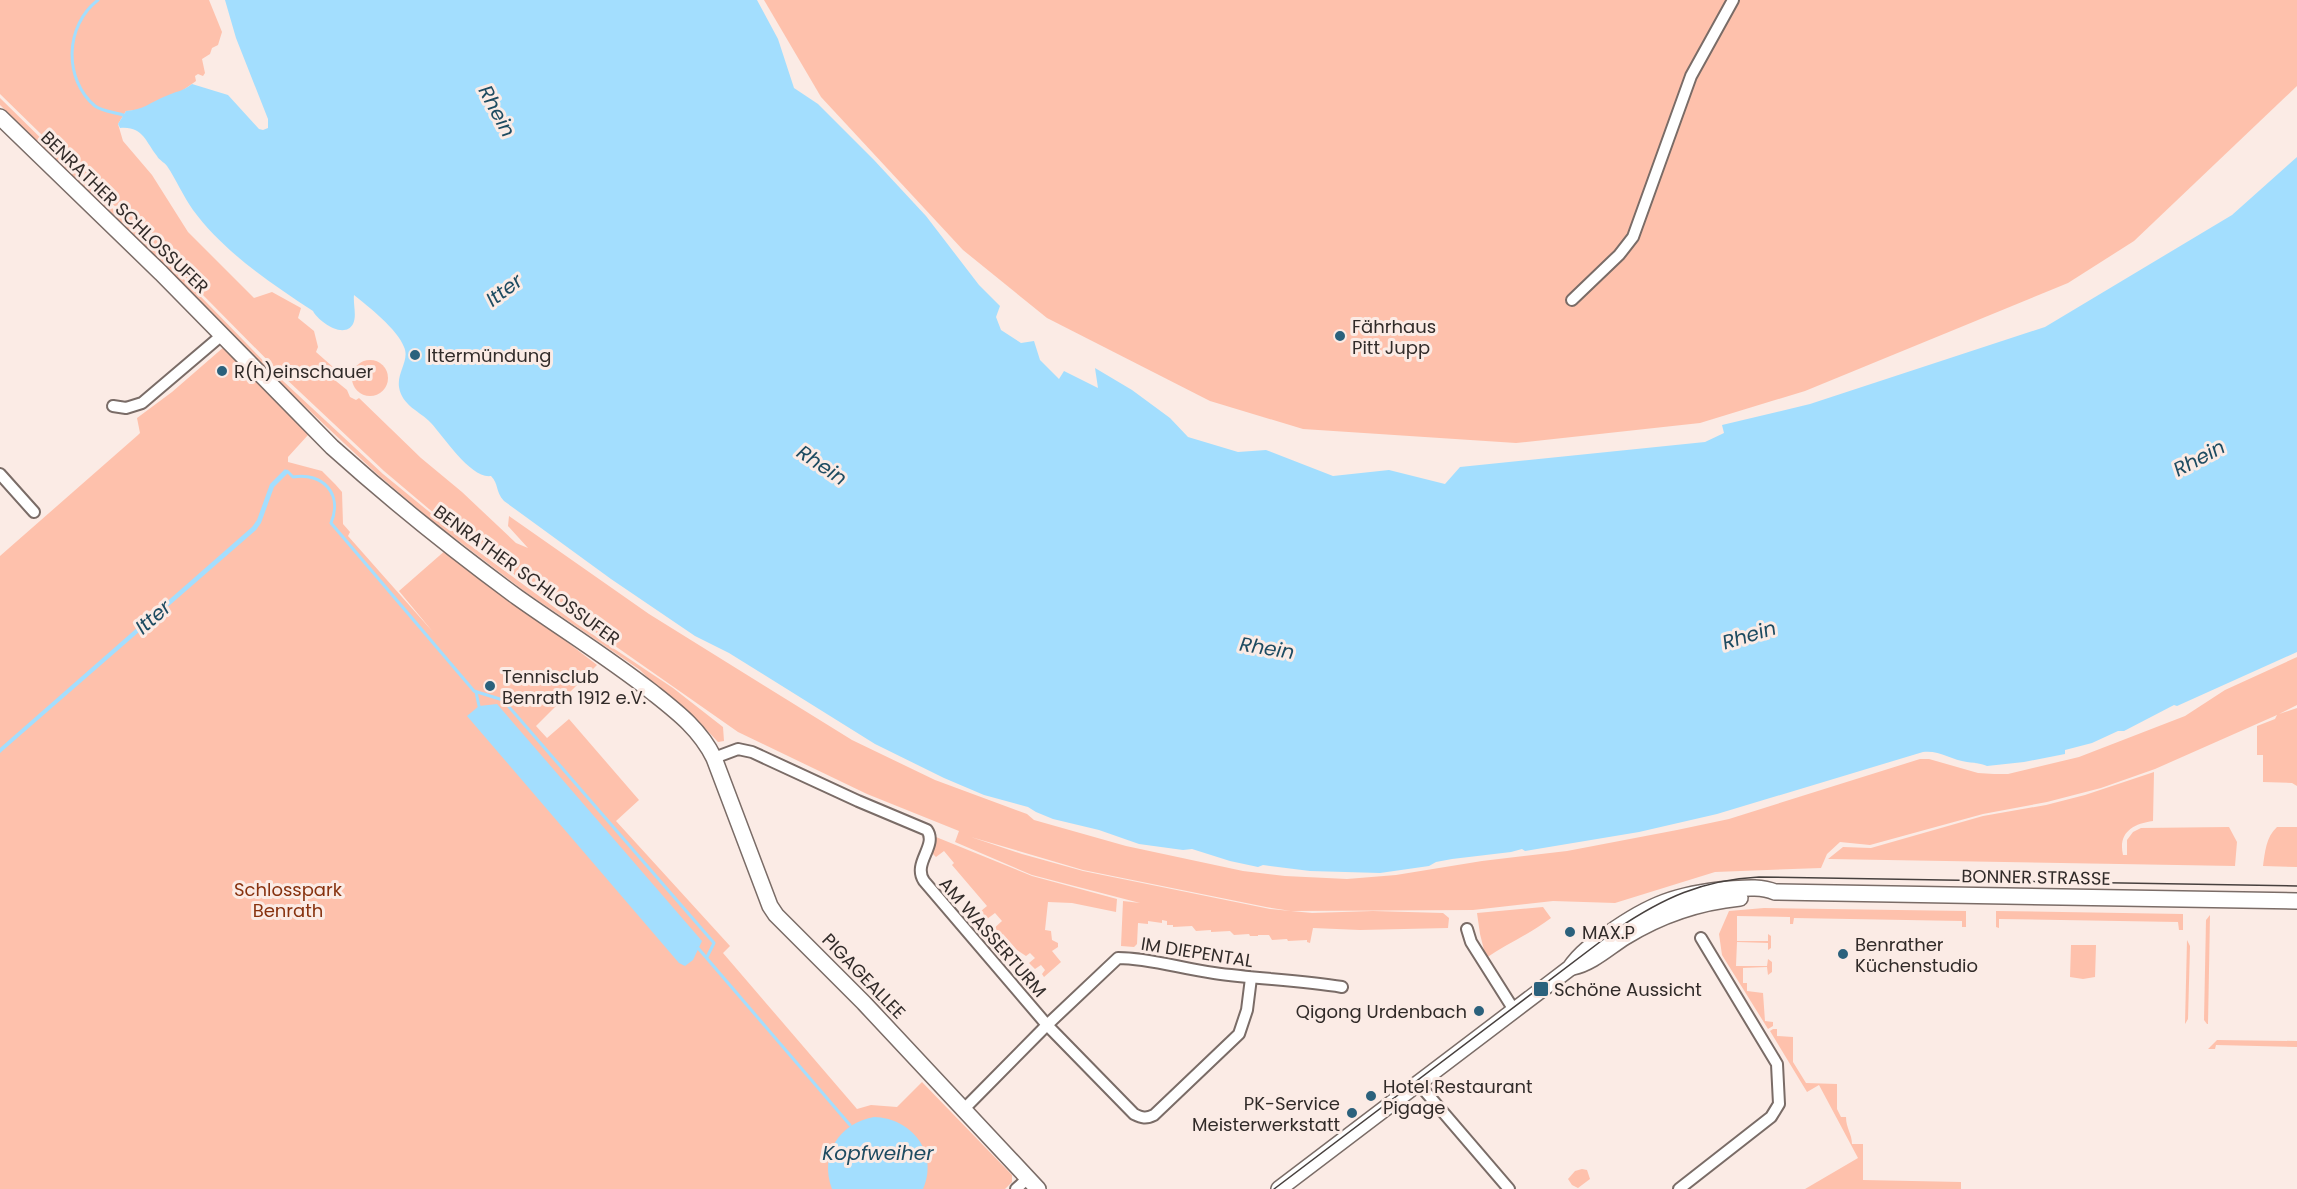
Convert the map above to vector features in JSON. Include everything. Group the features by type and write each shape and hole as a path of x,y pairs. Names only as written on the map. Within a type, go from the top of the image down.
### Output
{"street":[{"path":"1572,300 1619,255 1633,237 1691,76 1733,0"},
{"name":"BENRATHER SCHLOSSUFER","path":"0,117 161,273 332,447 438,537 518,597 628,673 662,700 705,740 714,758"},
{"path":"113,406 126,408 142,403 222,335"},
{"path":"0,474 34,512"},
{"name":"AM WASSERTURM","path":"714,758 738,749 753,752 858,801 922,827 930,833 930,841 920,868 920,875 1047,1025"},
{"name":"PIGAGEALLEE","path":"714,758 770,906 776,915 964,1109 1033,1184"},
{"name":"BONNER STRASSE","path":"1279,1189 1570,968 1578,956 1643,910 1765,896 1774,892 2297,901"},
{"path":"1467,928 1471,942 1514,1010"},
{"path":"1679,1189 1771,1117 1779,1104 1777,1064 1701,938"},
{"name":"IM DIEPENTAL","path":"964,1109 1047,1025 1118,958 1251,978 1320,983 1342,987"},
{"path":"1047,1025 1134,1114 1146,1118 1154,1114 1239,1034 1247,1010 1251,978"},
{"path":"1418,1083 1509,1189"},
{"path":"1016,1189 1033,1184"}],"green space":[{"path":"0,0 209,0 222,32 218,45 202,59 205,73 203,76 198,74 195,76 196,81 182,91 182,94 139,110 126,111 118,124 123,141 152,175 188,232 254,298 272,292 301,308 298,318 314,331 318,347 316,352 333,367 331,377 347,390 350,397 356,400 359,398 421,458 462,492 516,543 528,548 508,526 509,516 649,614 852,740 935,780 1027,814 1034,820 1126,846 1243,871 1347,879 1396,875 1482,861 1567,851 1729,819 1920,759 1929,759 1978,773 2008,774 2079,757 2185,716 2225,690 2297,657 2297,705 2279,714 2297,708 2297,786 2292,783 2263,782 2263,755 2257,755 2257,726 2275,719 2277,715 2155,769 2101,788 2047,802 1983,814 1870,845 1840,842 1827,854 1821,868 1715,872 1615,903 1553,901 1473,910 1291,911 1443,913 1449,918 1448,928 1360,930 1313,928 1310,943 1307,940 1272,940 1269,935 1250,936 1249,934 1234,935 1230,931 1196,931 1192,926 1173,927 1173,925 1167,925 1167,921 1162,920 1162,923 1148,921 1148,924 1138,923 1137,944 1134,947 1121,946 1123,901 1140,903 1032,875 955,842 959,831 867,794 738,732 528,585 429,509 384,471 283,376 129,220 0,94","holes":["971,837 1083,870 1291,911 1270,909 1083,871"]},
{"path":"764,0 2297,0 2297,86 2134,241 2068,283 1805,391 1700,423 1516,443 1303,429 1210,401 1047,318 963,250 821,97"},
{"path":"0,98 169,264 283,381 383,474 471,546 577,624 673,688 723,727 724,741 718,742 640,670 524,591 431,520 377,474 280,383 124,225 0,105"},
{"name":"Schlosspark Benrath","path":"225,346 308,435 288,457 288,462 322,471 342,492 343,524 350,532 348,536 433,632 399,591 447,549 597,665 536,726 547,738 569,719 639,800 616,821 730,946 723,953 857,1109 871,1105 897,1107 922,1082 1012,1175 1012,1182 1005,1189 0,1189 0,556 140,433 137,418 172,392"},
{"path":"370,360 383,365 388,378 383,391 370,396 357,391 352,378 357,365"},
{"path":"2154,772 2153,821 2139,824 2128,831 2123,841 2123,855 2127,855 2127,840 2133,832 2141,828 2229,827 2237,842 2235,866 1828,859 1843,847 1871,848 1983,816 2046,805 2085,795"},
{"path":"2277,827 2297,827 2297,867 2263,866 2268,840"},
{"path":"936,837 1032,876 1117,899 1116,912 1072,903 1048,902 1045,930 1051,931 1052,940 1058,943 1058,947 1052,951 1061,962 1044,977 1042,974 1045,970 1041,965 1035,969 1029,963 1035,958 1030,953 1026,956 1017,950 1003,934 997,938 991,931 1002,921 995,913 987,919 981,911 987,906 952,865 954,863 944,851 936,857 930,851"},
{"path":"1543,907 1551,918 1486,958 1477,913"},
{"path":"1764,908 1966,911 1966,927 1962,927 1962,921 1794,918 1793,924 1790,924 1790,917 1737,916 1737,941 1768,941 1768,934 1771,936 1771,948 1768,950 1768,943 1737,942 1736,966 1767,966 1768,959 1772,962 1772,972 1768,975 1767,967 1743,968 1743,983 1747,983 1747,991 1763,993 1765,1021 1773,1022 1773,1026 1768,1029 1722,955 1719,934 1729,911"},
{"path":"1996,911 2183,914 2183,930 2179,930 2178,922 1999,919 1999,928 1996,927"},
{"path":"2210,915 2207,1024 2204,1020 2206,920"},
{"path":"2187,940 2190,946 2188,1019 2185,1024"},
{"path":"2071,945 2096,945 2095,977 2083,979 2070,977"},
{"path":"1777,1029 1777,1036 1793,1037 1793,1062 1806,1083 1837,1084 1837,1109 1841,1117 1846,1117 1852,1144 1863,1144 1863,1180 1961,1182 1961,1189 1805,1189 1858,1158 1819,1085 1807,1092 1770,1031"},
{"path":"2217,1040 2297,1041 2297,1047 2216,1045 2215,1049 2208,1049"},
{"path":"1587,1170 1590,1179 1578,1188 1568,1179 1575,1171"}],"water":[{"path":"225,0 757,0 778,39 794,88 818,104 926,216 979,285 1000,306 996,317 1001,330 1021,343 1034,341 1040,360 1059,379 1064,371 1098,388 1095,368 1132,390 1170,418 1188,437 1238,452 1266,450 1333,476 1389,470 1445,484 1460,467 1705,442 1724,433 1722,425 1810,404 2045,327 2232,215 2297,157 2297,652 2177,706 2174,705 2124,731 2118,731 2092,743 2065,750 2065,754 1987,766 1961,761 1935,752 1923,752 1717,814 1639,832 1525,851 1522,849 1452,859 1429,866 1380,873 1310,871 1263,865 1258,867 1192,849 1183,850 1139,844 1099,830 1053,819 1028,807 984,795 875,744 729,653 695,636 611,579 504,501 491,476 475,471 450,447 431,423 408,404 399,387 405,357 404,347 396,333 374,312 354,295 353,324 344,330 338,330 325,324 313,311 233,253 193,210 167,166 143,136 134,129 120,128 118,124 126,111 142,107 192,84 228,95 259,129 268,128 268,119 236,38"},
{"name":"Itter","path":"285,469 288,473 274,487 261,523 256,530 0,753 0,748 252,527 257,520 270,484"},
{"path":"497,704 702,941 693,960 685,966 679,963 467,716 479,706"},
{"name":"Kopfweiher","path":"874,1117 900,1123 918,1140 927,1162 927,1175 923,1189 832,1189 828,1164 835,1142 851,1126"}],"waterway":[{"path":"98,0 79,23 74,37 73,67 77,82 95,106 126,116"},
{"path":"287,471 293,477 313,478 328,487 334,503 331,523 474,691 503,700 714,943 707,957"},
{"path":"476,692 479,706"},
{"path":"698,948 850,1125"}],"tram line":[{"path":"1274,1189 1617,929 1651,908 1701,887 1719,882 1759,877 2297,886"}],"place":[{"name":"Fährhaus Pitt Jupp","path":"1340,336"},
{"name":"Ittermündung","path":"415,355"},
{"name":"R(h)einschauer","path":"222,371"},
{"name":"Tennisclub Benrath 1912 e.V.","path":"490,686"},
{"name":"MAX.P","path":"1570,932"},
{"name":"Benrather Küchenstudio","path":"1843,954"},
{"name":"Schöne Aussicht","path":"1541,989"},
{"name":"Qigong Urdenbach","path":"1479,1011"},
{"name":"Hotel Restaurant Pigage","path":"1371,1096"},
{"name":"PK-Service Meisterwerkstatt","path":"1352,1113"}],"water label":[{"name":"Rhein","path":"497,111"},
{"name":"Rhein","path":"2199,458"},
{"name":"Rhein","path":"822,465"},
{"name":"Rhein","path":"1749,635"},
{"name":"Rhein","path":"1267,648"}]}
